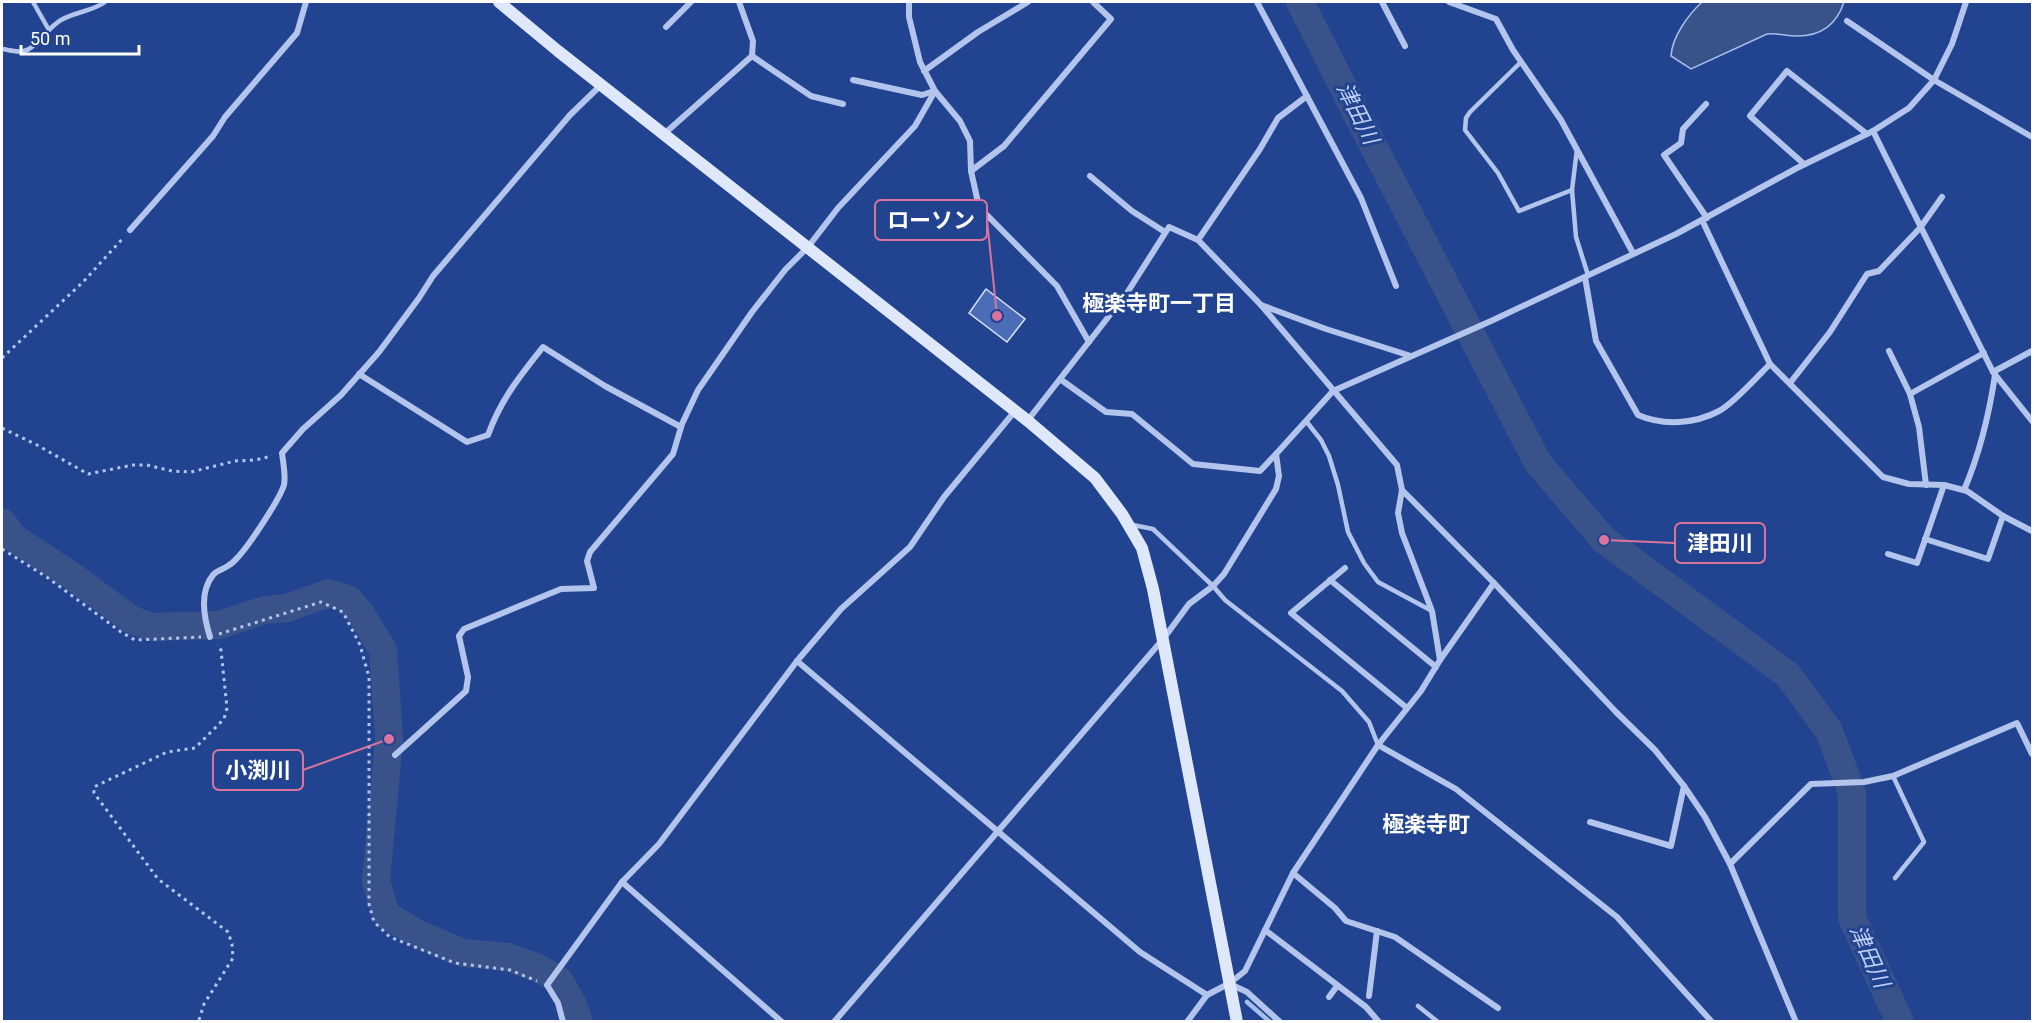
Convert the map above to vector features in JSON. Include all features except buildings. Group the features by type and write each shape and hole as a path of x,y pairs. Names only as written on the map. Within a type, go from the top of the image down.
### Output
{"street":[{"path":"130,230 213,136 225,117 297,33 306,2"},
{"path":"499,2 1028,421 1095,478 1142,548 1164,638 1237,1022"},
{"path":"666,27 691,2"},
{"path":"664,134 752,56 753,41 739,2"},
{"path":"909,2 909,17 920,63 935,91 960,121 970,141 971,171 979,207 1057,286 1089,342"},
{"path":"924,71 978,32 1028,2"},
{"path":"971,171 1004,146 1112,19 1094,2"},
{"path":"1257,2 1361,198 1396,286"},
{"path":"1382,2 1405,46"},
{"path":"1449,2 1496,19 1521,62 1561,120 1633,253"},
{"path":"1060,379 1106,412 1132,414 1193,464 1260,471 1333,391 1491,321 1704,219 1804,164 1870,133 1909,108 1934,80 1952,44 1966,2"},
{"path":"1847,21 1934,80 2032,137"},
{"path":"752,56 810,96 843,104"},
{"path":"1804,164 1750,116 1787,71 1870,133 1994,374 2032,421"},
{"path":"853,80 922,95 935,91"},
{"path":"210,637 203,617 208,586 214,574 230,565 243,552 284,485 282,453 303,429 341,395 419,298 433,276 570,115 601,85"},
{"path":"395,755 466,691 468,677 459,636 464,629 561,589 594,588 587,561 590,552 673,454 681,427 698,390 738,331 785,270 808,247 838,208 915,126 935,91"},
{"path":"806,103 810,96"},
{"path":"1198,240 1260,149 1278,118 1307,96"},
{"path":"1706,104 1683,129 1681,143 1664,154 1704,219 1770,364 1883,477 1909,484 1944,485 1964,490 2003,516 2032,531"},
{"path":"1090,176 1132,211 1165,232"},
{"path":"1790,383 1830,332 1867,274 1879,271 1920,228 1942,197"},
{"path":"1028,421 1127,293 1168,227 1198,240 1261,305 1397,465 1402,490 1398,513 1402,533 1432,611 1438,663"},
{"path":"1586,276 1596,340 1638,415 1644,418 1685,422 1720,411 1770,364"},
{"path":"1261,305 1411,356"},
{"path":"359,374 467,442 488,435 496,411 514,383 543,347 605,386 681,427"},
{"path":"1889,351 1910,394 1919,427 1926,485"},
{"path":"1994,374 2032,351"},
{"path":"1910,394 1984,353"},
{"path":"1964,490 1973,471 1989,415 1994,374"},
{"path":"563,1022 558,1003 547,985 622,882 659,844 797,661 842,609 910,547 944,497 1015,411"},
{"path":"834,1022 1164,638 1189,604 1213,586 1224,574 1276,489 1279,476 1276,454"},
{"path":"1888,554 1917,563 1944,485"},
{"path":"1402,490 1494,583 1592,688 1655,750 1684,786 1705,817 1730,864 1797,1022"},
{"path":"1925,539 1988,559 2003,516"},
{"path":"1345,567 1291,613 1407,708"},
{"path":"1330,580 1438,663"},
{"path":"1187,1022 1207,995 1230,983 1245,971 1293,873 1378,745 1421,691 1494,583"},
{"path":"797,661 1140,952 1207,995"},
{"path":"1730,864 1811,784 1864,782 1893,776 2017,723 2032,754"},
{"path":"1378,745 1456,789 1617,917 1712,1022"},
{"path":"1590,822 1671,846 1684,786"},
{"path":"1293,873 1335,908 1346,921 1395,937 1498,1008"},
{"path":"622,882 782,1022"},
{"path":"1265,930 1366,1007 1378,1022"},
{"path":"1369,996 1377,931"},
{"path":"1230,983 1247,992 1280,1022"},
{"path":"1329,997 1337,986"}],"lane":[{"path":"33,2 49,30"},
{"path":"2,49 19,52 28,49 58,22 74,13 105,2"},
{"path":"1521,62 1470,112 1466,118 1464,130 1498,173 1519,211 1572,190"},
{"path":"1576,148 1572,190 1577,245 1586,276"},
{"path":"1306,421 1321,440 1329,456 1348,532 1364,563 1378,582 1432,611"},
{"path":"1128,524 1153,529 1225,600 1342,691 1369,722 1378,745"},
{"path":"1893,776 1924,842 1895,878"},
{"path":"1418,1006 1438,1022"}],"path":[{"path":"2,358 83,282 130,230"},
{"path":"2,428 88,474 133,465 191,472 282,453"},
{"path":"2,549 48,578 135,640 210,637 321,602 343,612 360,645 369,677 369,904 374,922 390,937 455,963 510,970 547,985"},
{"path":"200,1020 204,1004 233,958 228,932 158,879 94,793 93,787 166,752 195,748 224,719 227,708 221,650 210,637"}],"water":[{"path":"1702,2 1844,2 1837,17 1821,31 1797,36 1767,34 1691,69 1671,56 1672,49 1682,27"}],"waterway":[{"name":"津田川","path":"1300,2 1538,463 1604,540 1788,675 1829,731 1852,793 1852,918 1900,1022"},
{"path":"2,522 14,538 72,576 132,620 151,627 219,625 265,610 287,608 329,593 348,599 361,614 383,650 389,739 376,881 386,915 420,935 463,953 508,957 538,968 559,980 573,1005 579,1022"},
{"path":"1247,1002 1270,1022"}],"place":[{"name":"ローソン","path":"997,316"},
{"name":"津田川","path":"1604,540"},
{"name":"小渕川","path":"389,739"}],"district":[{"name":"極楽寺町一丁目","path":"1159,303"},
{"name":"極楽寺町","path":"1426,824"}]}
